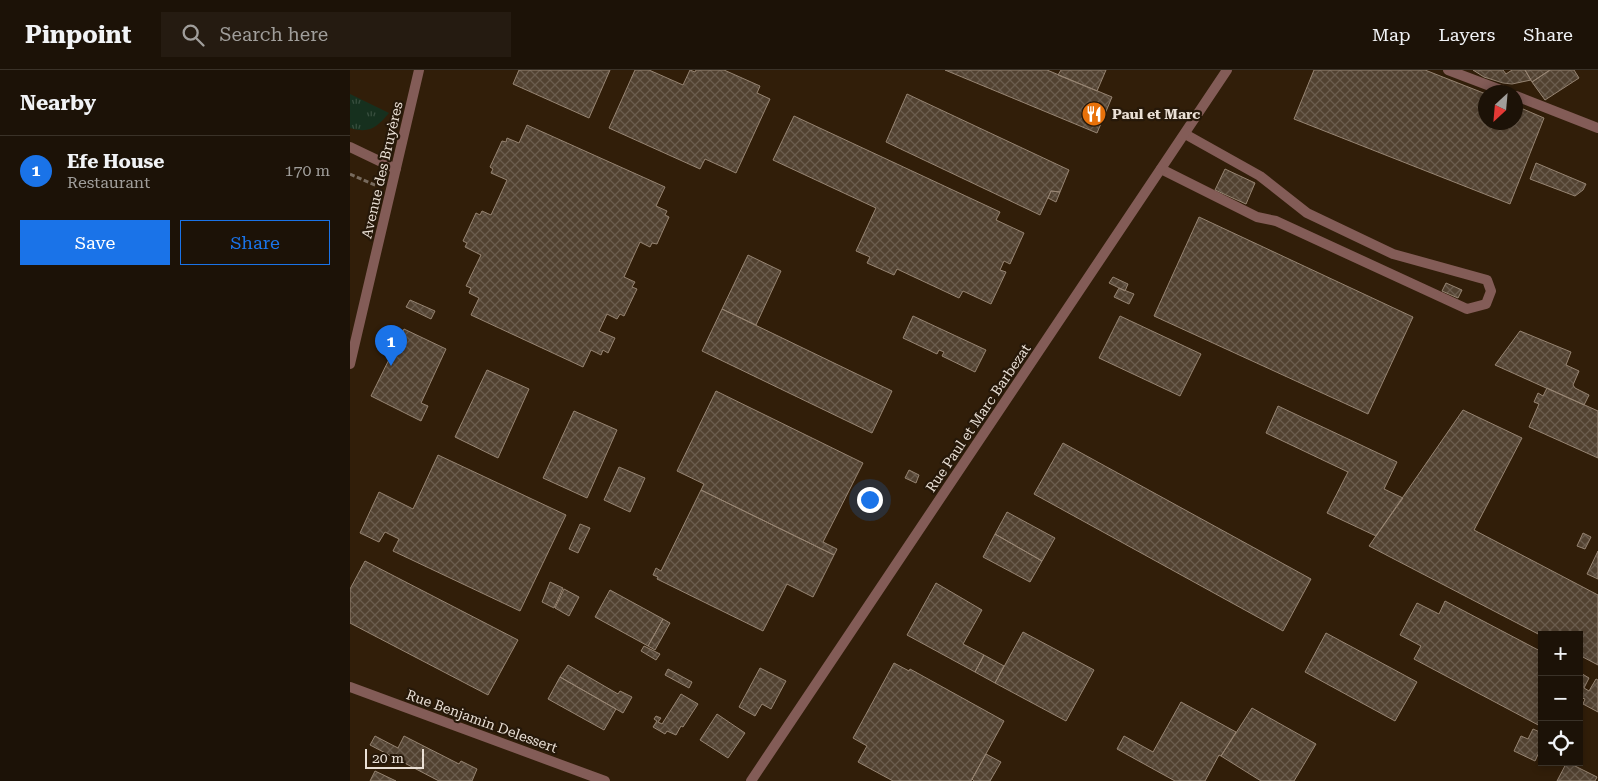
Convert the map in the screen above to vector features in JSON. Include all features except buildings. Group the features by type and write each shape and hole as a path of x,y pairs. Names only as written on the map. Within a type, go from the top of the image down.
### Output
{"street":[{"name":"Avenue des Bruyères","path":"350,364 419,70"},
{"name":"Rue Paul et Marc Barbezat","path":"751,781 1186,134 1227,70"},
{"path":"1448,70 1488,85"},
{"path":"1523,99 1598,128"},
{"path":"1161,169 1257,217 1276,221 1467,309 1486,304 1491,291 1487,280 1393,254 1307,213 1260,176 1186,134"},
{"path":"350,147 396,169"},
{"name":"Rue Benjamin Delessert","path":"350,687 605,781"}],"path":[{"path":"350,174 391,193"}],"shaded area":[{"path":"350,70 1598,70 1598,781 350,781"}],"green space":[{"path":"350,94 389,113 381,122 368,130 350,128"}],"place":[{"name":"Paul et Marc","path":"1094,114"},
{"name":"Efe House","path":"391,366"}]}
